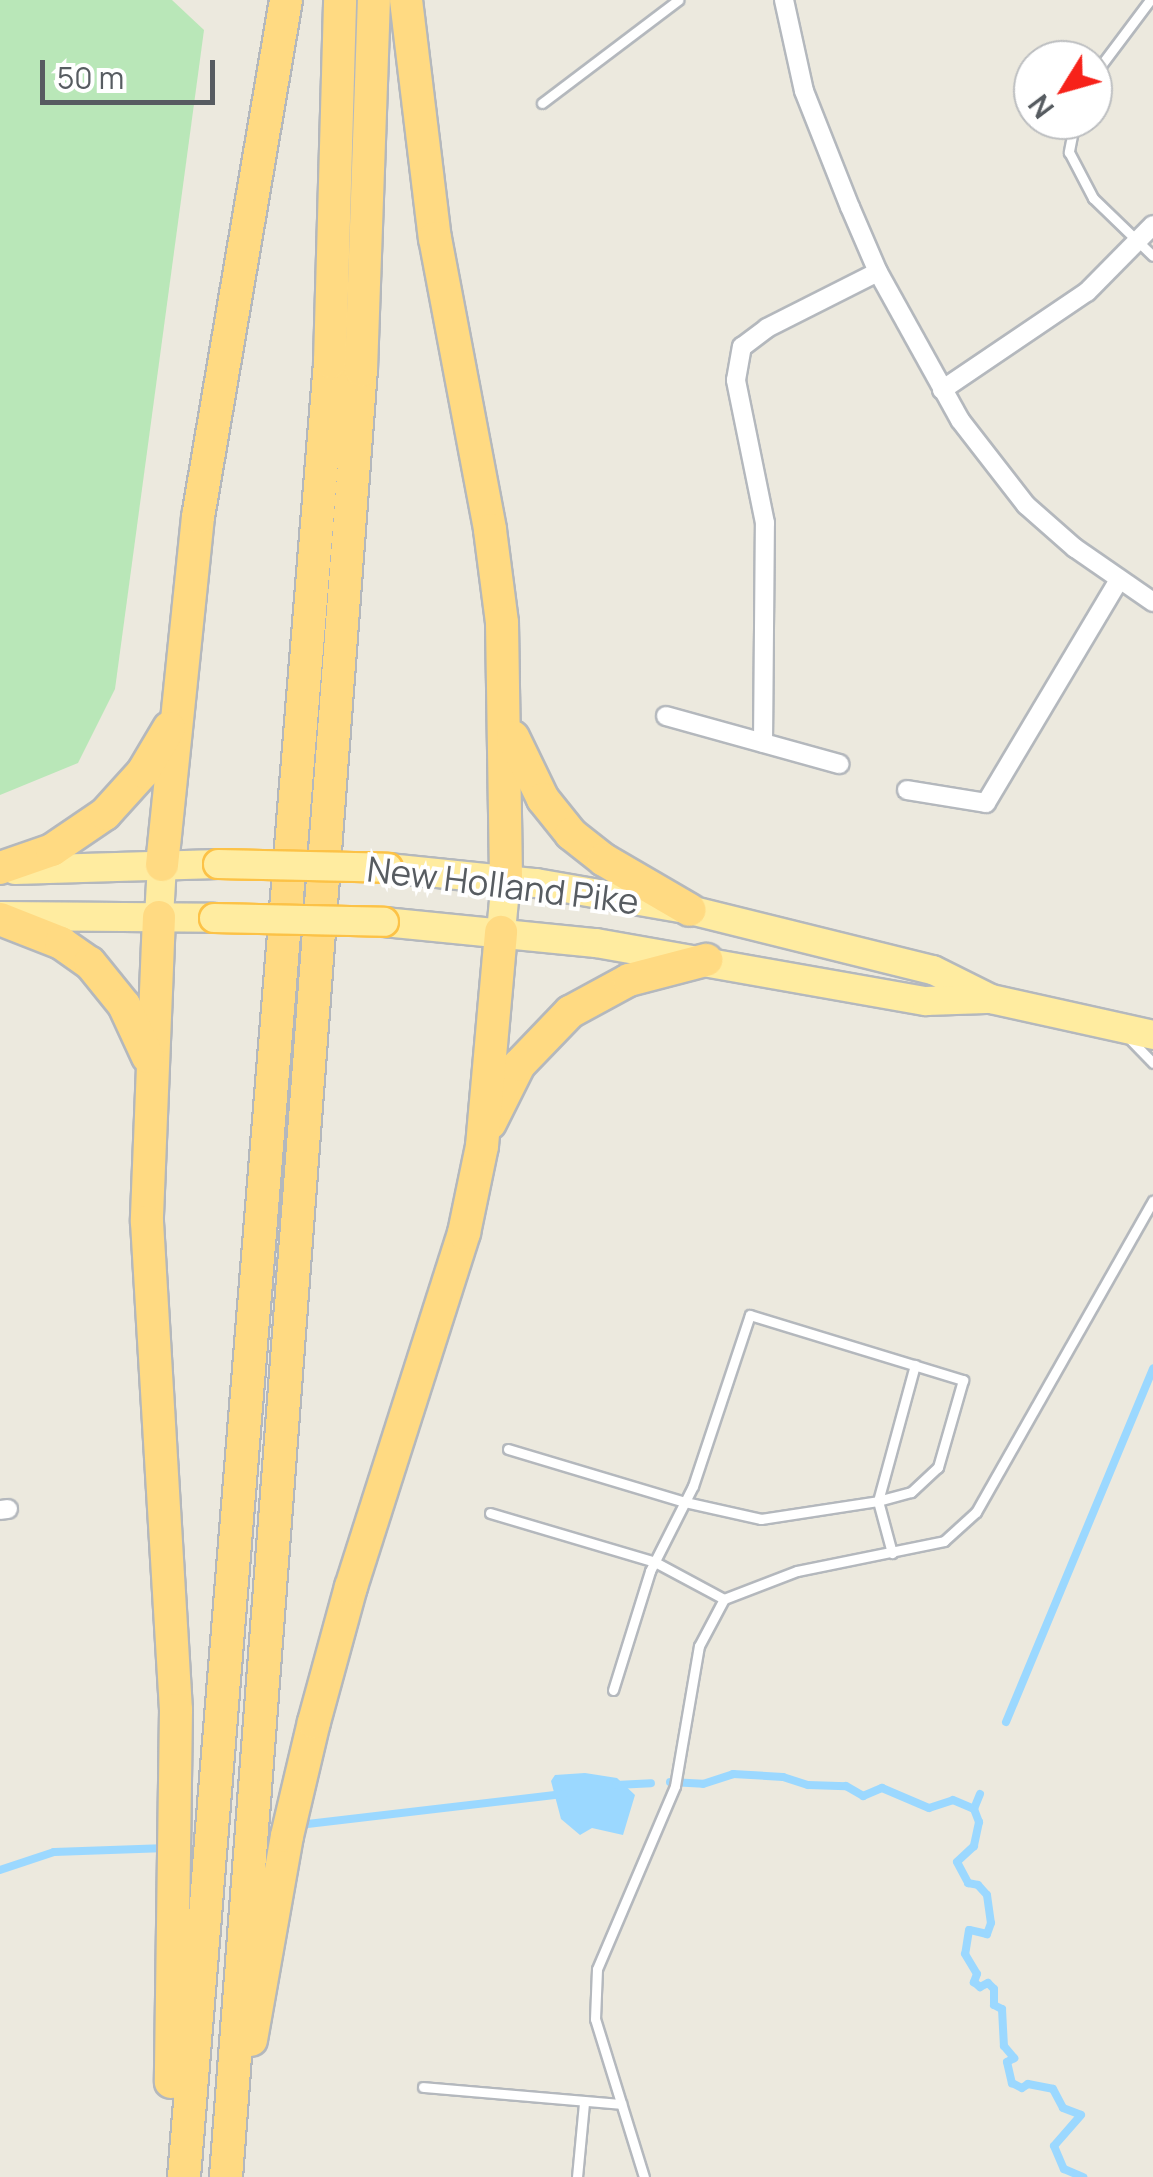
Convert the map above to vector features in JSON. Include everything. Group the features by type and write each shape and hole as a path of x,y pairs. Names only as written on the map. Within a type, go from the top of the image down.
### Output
{"highway":[{"path":"162,865 176,715 216,400 286,0"},
{"path":"184,2177 330,362 340,0"},
{"path":"226,2177 248,1834 361,370 374,0"},
{"path":"406,0 435,238 497,575 507,720 506,879"},
{"path":"0,869 52,850 105,814 143,772 176,715"},
{"path":"507,720 532,781 571,834 604,860 690,910"},
{"path":"159,917 147,1222 172,1632 177,1847 168,2177"},
{"path":"0,918 61,944 102,975 134,1022 152,1070"},
{"path":"226,2177 289,1826 351,1587 454,1272 482,1146 502,932"},
{"path":"482,1146 519,1064 561,1019 630,980 706,960"}],"main road":[{"name":"New Holland Pike","path":"0,869 218,864 388,868 506,879 690,910 933,970 991,999 1153,1035"},
{"path":"159,917 162,865"},
{"path":"502,932 506,879"},
{"name":"New Holland Pike","path":"0,918 384,922 502,932 706,960 926,1002 991,999"}],"street":[{"path":"784,0 804,92 819,131 878,272 942,390 1026,505 1119,580 1153,602"},
{"path":"942,390 1087,292 1153,225"},
{"path":"763,743 765,523 736,380 742,347 767,328 878,272"},
{"path":"907,790 986,803 1119,580"},
{"path":"666,716 840,764"}],"lane":[{"path":"542,103 581,69 678,0"},
{"path":"1113,49 1150,0"},
{"path":"1071,140 1068,152 1093,198 1153,256"},
{"path":"1120,1028 1153,1063"},
{"path":"644,2177 595,2019 597,1969 675,1786 700,1646 724,1599 797,1572 944,1541 976,1512 1153,1202"},
{"path":"508,1449 686,1502 761,1519 878,1501 911,1492 938,1467 963,1380 750,1315 686,1502 655,1562 614,1690"},
{"path":"892,1552 878,1501 915,1365"},
{"path":"490,1514 655,1562 724,1599"},
{"path":"423,2087 621,2104"},
{"path":"577,2177 584,2103"}],"green space":[{"path":"0,0 172,0 204,30 115,689 78,763 0,795"}],"water":[{"path":"585,1773 617,1778 635,1795 623,1835 592,1828 580,1835 561,1819 551,1781 555,1775"}],"waterway":[{"path":"1006,1722 1153,1368"},
{"path":"670,1782 703,1784 733,1774 783,1777 808,1785 846,1786 863,1796 882,1788 929,1808 953,1800 974,1809"},
{"path":"616,1785 651,1783"},
{"path":"299,1825 563,1794"},
{"path":"980,1794 974,1809 979,1822 974,1846 957,1862 968,1883 978,1885 987,1895 991,1923 987,1934 969,1930 965,1954 977,1974 974,1982 980,1987 988,1983 994,1989 994,2005 1002,2009 1004,2046 1014,2058 1007,2062 1012,2083 1022,2088 1028,2084 1053,2089 1063,2108 1081,2115 1054,2146 1064,2169 1083,2177"},
{"path":"0,1870 54,1852 167,1848"}]}
